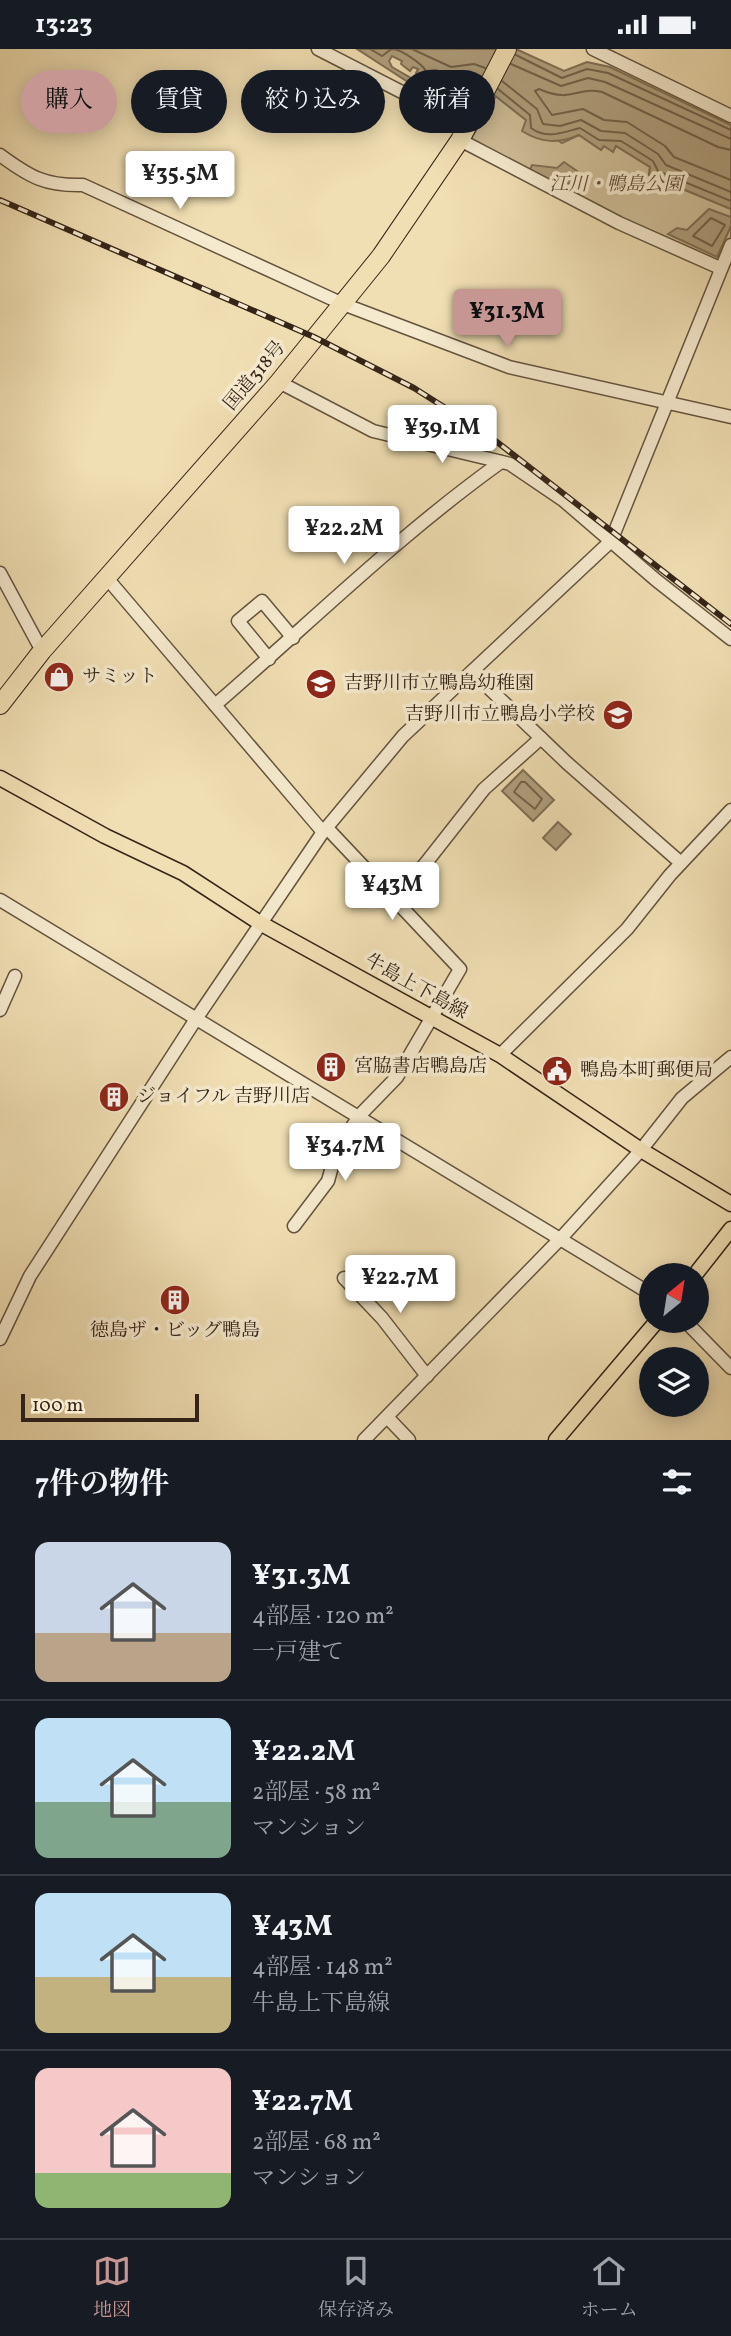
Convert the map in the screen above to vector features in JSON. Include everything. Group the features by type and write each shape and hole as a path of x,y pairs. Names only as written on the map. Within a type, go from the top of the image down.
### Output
{"highway":[{"name":"国道318号","path":"495,74 507,49"},
{"name":"国道318号","path":"0,705 42,651 279,382 415,210 464,133"}],"main road":[{"name":"牛島上下島線","path":"0,778 105,836 183,873 260,923 500,1055 641,1150 731,1205"},
{"path":"704,1263 731,1229"},
{"path":"556,1440 647,1333"}],"street":[{"path":"318,49 399,96"},
{"path":"593,49 731,116"},
{"path":"464,133 619,223 720,268"},
{"path":"0,155 35,179 49,184 83,185 343,303 509,367 731,417"},
{"path":"0,1339 30,1276 196,1019 325,830 403,736 611,541 731,245"},
{"path":"279,382 373,431 510,464 563,500 731,639"},
{"path":"215,705 293,638 371,563 445,502 501,462"},
{"path":"0,573 42,651"},
{"path":"106,577 325,830 460,969 397,1077 359,1116 336,1152 328,1181 294,1226"},
{"path":"269,659 238,621 262,601 293,638"},
{"path":"472,672 541,738 681,863"},
{"path":"396,901 484,789 541,738"},
{"path":"500,1055 567,985 627,929 681,863 729,816"},
{"path":"0,900 562,1237 639,1286"},
{"path":"0,1010 15,976"},
{"path":"364,1440 562,1237 641,1150 682,1098 731,1057"},
{"path":"344,1278 382,1318 427,1376"},
{"path":"697,1333 731,1368"},
{"path":"388,1418 410,1440"}],"green space":[{"name":"江川・鴨島公園","path":"495,98 562,143 579,135 601,150 604,146 616,146 650,167 649,175 731,209 731,244 720,268 618,223 471,139 474,133 495,133"}],"water":[{"path":"357,49 516,49 564,71 587,62 610,67 731,125 731,209 649,175 650,167 616,146 613,152 604,146 601,150 579,135 550,141 522,131 526,120 495,96 495,70 418,70 413,67 409,70 401,64 402,61 392,56 389,61 392,67 399,71 399,76"},
{"path":"564,162 577,171 570,183 559,187 529,172 532,165 557,168"},
{"path":"709,209 731,217 731,226 717,257 668,234 677,228 687,230"},
{"path":"523,770 554,800 533,821 502,791"},
{"path":"558,822 571,834 556,850 543,838"}],"railway":[{"path":"0,200 314,337 414,388 488,435 731,624"}],"place":[{"name":"サミット","path":"59,677"},
{"name":"吉野川市立鴨島幼稚園","path":"321,684"},
{"name":"吉野川市立鴨島小学校","path":"618,715"},
{"name":"宮脇書店鴨島店","path":"331,1067"},
{"name":"鴨島本町郵便局","path":"557,1071"},
{"name":"ジョイフル 吉野川店","path":"114,1097"},
{"name":"徳島ザ・ビッグ鴨島","path":"175,1300"}]}
